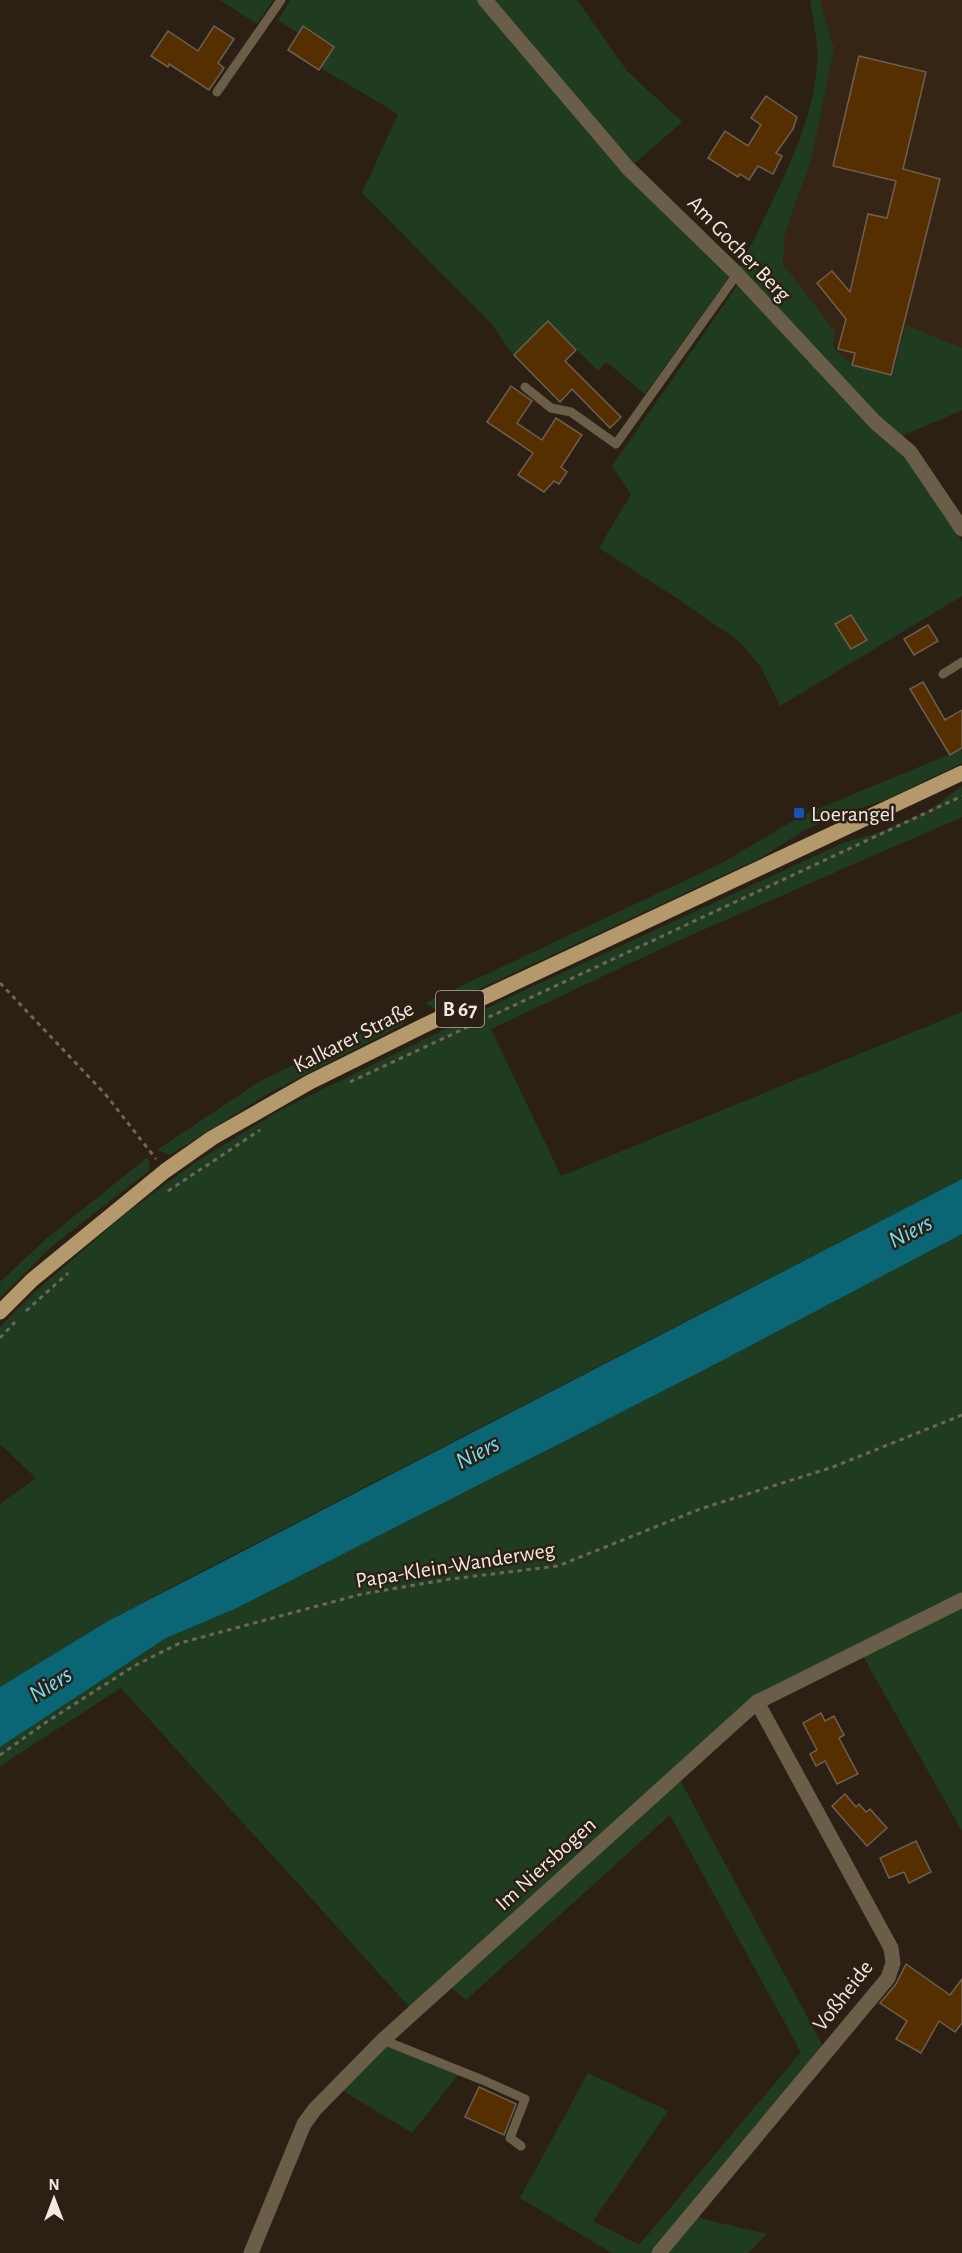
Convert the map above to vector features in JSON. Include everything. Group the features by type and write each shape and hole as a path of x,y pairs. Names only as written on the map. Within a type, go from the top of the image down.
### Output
{"main road":[{"name":"Kalkarer Straße","path":"0,1312 40,1273 165,1171 212,1138 310,1082 425,1025 962,773"}],"street":[{"name":"Am Gocher Berg","path":"485,0 628,168 737,274 875,422 910,452 962,529"},
{"name":"Im Niersbogen","path":"251,2253 304,2124 315,2109 382,2040 757,1702 962,1600"},
{"name":"Voßheide","path":"659,2253 888,1978 893,1963 891,1948 757,1702"}],"lane":[{"path":"217,92 281,0"},
{"path":"525,387 550,408 571,412 616,444 737,274"},
{"path":"943,674 962,662"},
{"path":"382,2040 525,2099 510,2138 521,2146"}],"path":[{"path":"348,1082 962,796"},
{"path":"0,983 106,1095 165,1171"},
{"path":"168,1191 266,1127"},
{"path":"0,1338 22,1314 72,1270"},
{"name":"Papa-Klein-Wanderweg","path":"0,1755 134,1666 180,1643 362,1594 451,1579 558,1566 700,1509 833,1467 962,1415"}],"shaded area":[{"path":"820,0 962,0 962,348 906,325 893,377 852,365 833,347 783,264 785,232 811,161 834,49"}],"green space":[{"path":"220,0 273,0 257,24"},
{"path":"291,0 479,0 731,274 645,394 606,362 598,371 549,321 513,355 491,323 362,193 398,114 321,68 334,46 303,26 298,33 278,20"},
{"path":"491,0 577,0 627,71 682,122 633,165"},
{"path":"810,0 820,0 834,49 811,161 785,232 783,264 835,332 833,347 852,365 892,376 906,325 962,348 962,410 902,436 880,419 739,270 787,169 807,116 817,64"},
{"path":"739,283 848,404 907,459 921,476 962,542 962,596 780,706 761,667 740,642 599,548 631,494 612,466"},
{"path":"962,751 962,763 885,800 836,816 805,830 762,857 436,1009 425,1003 722,863 803,815"},
{"path":"962,786 962,817 680,940 491,1029 561,1176 962,1012 962,1179 200,1572 108,1621 0,1687 0,1504 36,1478 0,1444 0,1327 37,1290 124,1215 193,1164 277,1112 508,998 843,843 880,832 930,810"},
{"path":"413,1009 402,1025 267,1094 170,1155 157,1150 262,1080"},
{"path":"148,1157 150,1170 52,1246 0,1298 0,1282 46,1239"},
{"path":"962,1234 962,1831 860,1651 757,1702 677,1774 826,2052 690,2216 767,2234 748,2253 612,2253 520,2198 588,2073 668,2111 593,2221 639,2245 801,2052 670,1815 466,2000 445,1983 414,2012 121,1688 0,1766 0,1747 166,1638 237,1608 706,1369"},
{"path":"383,2040 461,2071 412,2133 337,2087"}],"water":[{"name":"Niers","path":"962,1179 962,1234 706,1369 237,1608 166,1638 0,1747 0,1687 108,1621"}],"building":[{"path":"214,26 234,39 218,63 224,68 209,90 169,64 168,67 151,56 168,31 198,51"},
{"path":"303,26 334,47 319,70 288,50"},
{"path":"859,56 926,72 903,169 940,179 891,375 852,365 855,353 838,349 846,319 817,283 832,271 850,292 868,214 887,218 896,181 833,166"},
{"path":"766,96 797,117 793,129 776,153 782,156 773,174 758,166 749,180 740,174 738,177 708,158 725,131 748,146 761,125 751,118"},
{"path":"548,321 576,350 565,361 621,417 610,428 572,389 560,402 514,355"},
{"path":"511,386 532,401 517,423 542,440 556,418 582,435 561,467 567,472 559,484 554,481 544,492 518,475 533,453 487,422"},
{"path":"851,615 867,640 851,649 835,624"},
{"path":"928,625 938,641 914,655 904,639"},
{"path":"923,682 945,720 962,710 962,748 950,755 910,689"},
{"path":"821,1713 825,1721 834,1716 844,1735 839,1738 858,1774 837,1784 825,1761 816,1766 810,1754 817,1750 803,1723"},
{"path":"845,1794 856,1807 859,1804 866,1812 870,1809 887,1828 867,1846 832,1806"},
{"path":"916,1841 931,1872 909,1883 904,1872 889,1878 880,1858"},
{"path":"906,1964 950,1995 962,1979 962,2023 955,2032 939,2021 921,2053 896,2039 907,2021 880,2003 896,1984"},
{"path":"479,2087 516,2104 504,2135 465,2117"}],"place":[{"name":"Loerangel","path":"799,813"}]}
